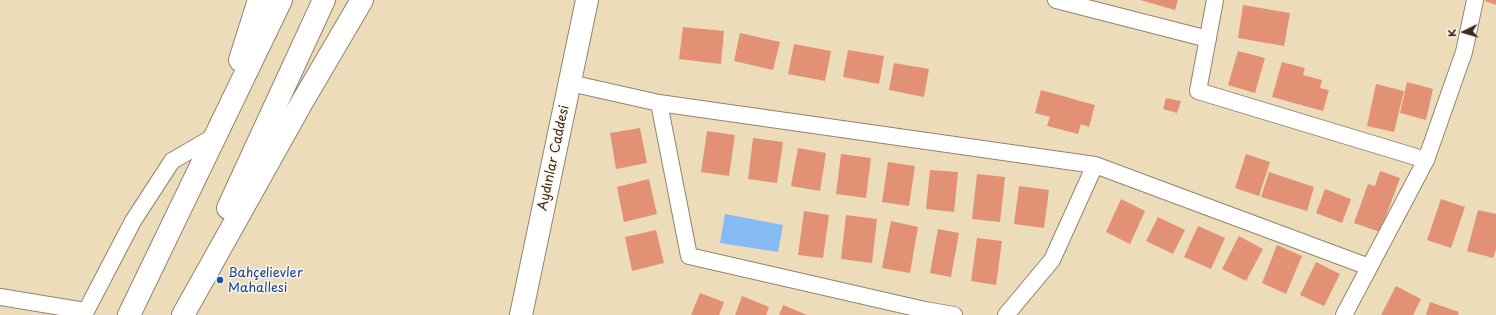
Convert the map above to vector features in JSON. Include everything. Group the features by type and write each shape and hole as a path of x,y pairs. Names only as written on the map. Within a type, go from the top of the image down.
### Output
{"main road":[{"path":"215,136 259,0"},
{"path":"129,315 281,0"},
{"path":"179,315 324,0"},
{"path":"183,315 301,104 362,0"},
{"name":"Aydınlar Caddesi","path":"521,315 587,0"}],"street":[{"path":"1056,0 1208,39"},
{"path":"1215,0 1198,91 1426,160"},
{"path":"1344,315 1426,160 1464,52 1475,0"},
{"path":"570,83 659,103 1095,165 1369,267"},
{"path":"659,103 689,256 925,310 954,315"},
{"path":"0,297 84,313 133,221 172,161 215,136"},
{"path":"1006,315 1052,260 1095,165"}],"water":[{"path":"725,214 783,225 778,252 720,243"}],"building":[{"path":"1140,0 1178,0 1175,10"},
{"path":"1496,0 1496,5 1485,1"},
{"path":"1243,5 1290,13 1284,46 1238,38"},
{"path":"683,27 724,31 721,64 679,59"},
{"path":"740,33 780,42 773,70 734,61"},
{"path":"794,44 831,51 825,81 788,74"},
{"path":"848,50 884,56 879,84 843,77"},
{"path":"1238,51 1265,58 1255,93 1228,85"},
{"path":"1282,62 1305,68 1303,75 1322,80 1320,88 1329,90 1323,111 1272,97"},
{"path":"894,63 929,69 924,97 889,90"},
{"path":"1407,82 1433,89 1426,120 1400,113"},
{"path":"1376,84 1404,91 1394,132 1367,126"},
{"path":"1041,90 1095,105 1089,127 1081,124 1078,134 1047,126 1050,117 1035,113"},
{"path":"1166,98 1181,101 1177,113 1163,109"},
{"path":"640,128 647,163 616,169 610,133"},
{"path":"707,131 735,135 729,176 701,172"},
{"path":"753,138 783,142 777,183 748,179"},
{"path":"798,148 826,153 820,191 791,186"},
{"path":"841,154 871,158 866,198 836,194"},
{"path":"1246,154 1270,162 1259,196 1235,188"},
{"path":"888,162 915,166 909,206 882,202"},
{"path":"930,170 958,172 954,212 926,209"},
{"path":"1380,171 1400,178 1380,232 1354,223 1368,184 1375,186"},
{"path":"1269,172 1314,187 1307,211 1261,197"},
{"path":"977,174 1005,177 1000,222 972,219"},
{"path":"649,179 657,214 624,222 617,187"},
{"path":"1019,186 1049,190 1044,228 1014,224"},
{"path":"1325,189 1351,199 1342,223 1316,213"},
{"path":"1121,199 1145,211 1130,244 1106,232"},
{"path":"1441,199 1465,207 1451,248 1427,240"},
{"path":"1478,210 1496,214 1496,249 1493,258 1467,251"},
{"path":"804,211 829,215 823,258 798,255"},
{"path":"846,215 877,219 872,263 841,259"},
{"path":"1158,217 1185,230 1173,254 1146,241"},
{"path":"891,221 918,227 910,273 882,268"},
{"path":"1198,226 1225,238 1211,269 1184,257"},
{"path":"938,229 959,233 951,277 930,273"},
{"path":"656,230 664,263 632,271 625,237"},
{"path":"1239,236 1263,249 1246,281 1222,269"},
{"path":"977,238 1002,241 996,285 971,281"},
{"path":"1277,245 1302,256 1286,294 1262,283"},
{"path":"1316,262 1340,274 1324,306 1300,295"},
{"path":"1396,286 1421,299 1413,315 1381,315"},
{"path":"700,293 724,302 719,315 691,315"},
{"path":"742,296 769,307 766,315 735,315"},
{"path":"1430,302 1459,312 1458,315 1426,315"},
{"path":"783,305 807,315 779,315"}],"place":[{"name":"Bahçelievler Mahallesi","path":"220,280"}]}
